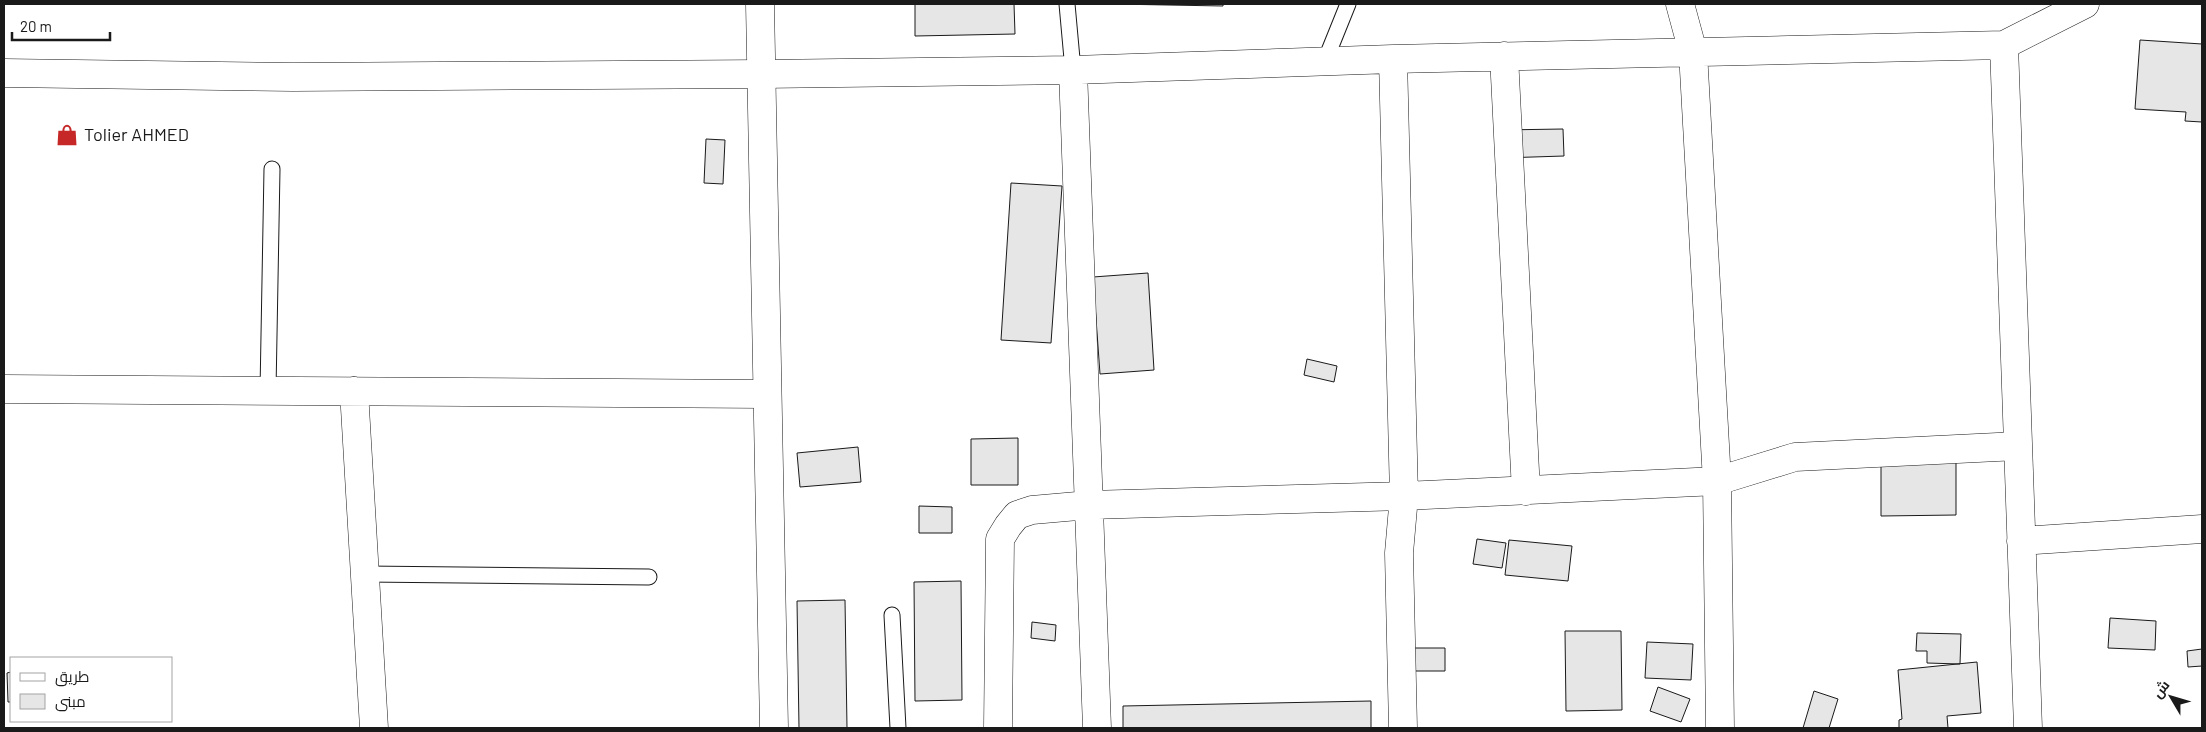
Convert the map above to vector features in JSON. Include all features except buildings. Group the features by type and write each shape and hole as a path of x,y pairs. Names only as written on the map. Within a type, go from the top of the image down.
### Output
{"street":[{"path":"760,4 774,728"},
{"path":"1680,4 1693,52 1717,481 1720,728"},
{"path":"4,73 294,77 1073,70 1504,56 2004,45 2085,4"},
{"path":"2004,45 2028,728"},
{"path":"1504,56 1526,491"},
{"path":"1393,59 1404,496 1399,553 1403,728"},
{"path":"1073,70 1097,728"},
{"path":"4,389 767,394"},
{"path":"354,391 374,728"},
{"path":"998,728 1000,540 1017,515 1032,510 1089,505 1404,496 1717,481 1795,458 2018,446"},
{"path":"2021,541 2202,529"}],"lane":[{"path":"1067,4 1073,70"},
{"path":"1325,62 1348,4"},
{"path":"268,391 272,170"},
{"path":"365,574 649,577"},
{"path":"892,615 898,728"}],"place":[{"name":"Tolier AHMED","path":"67,135"}]}
